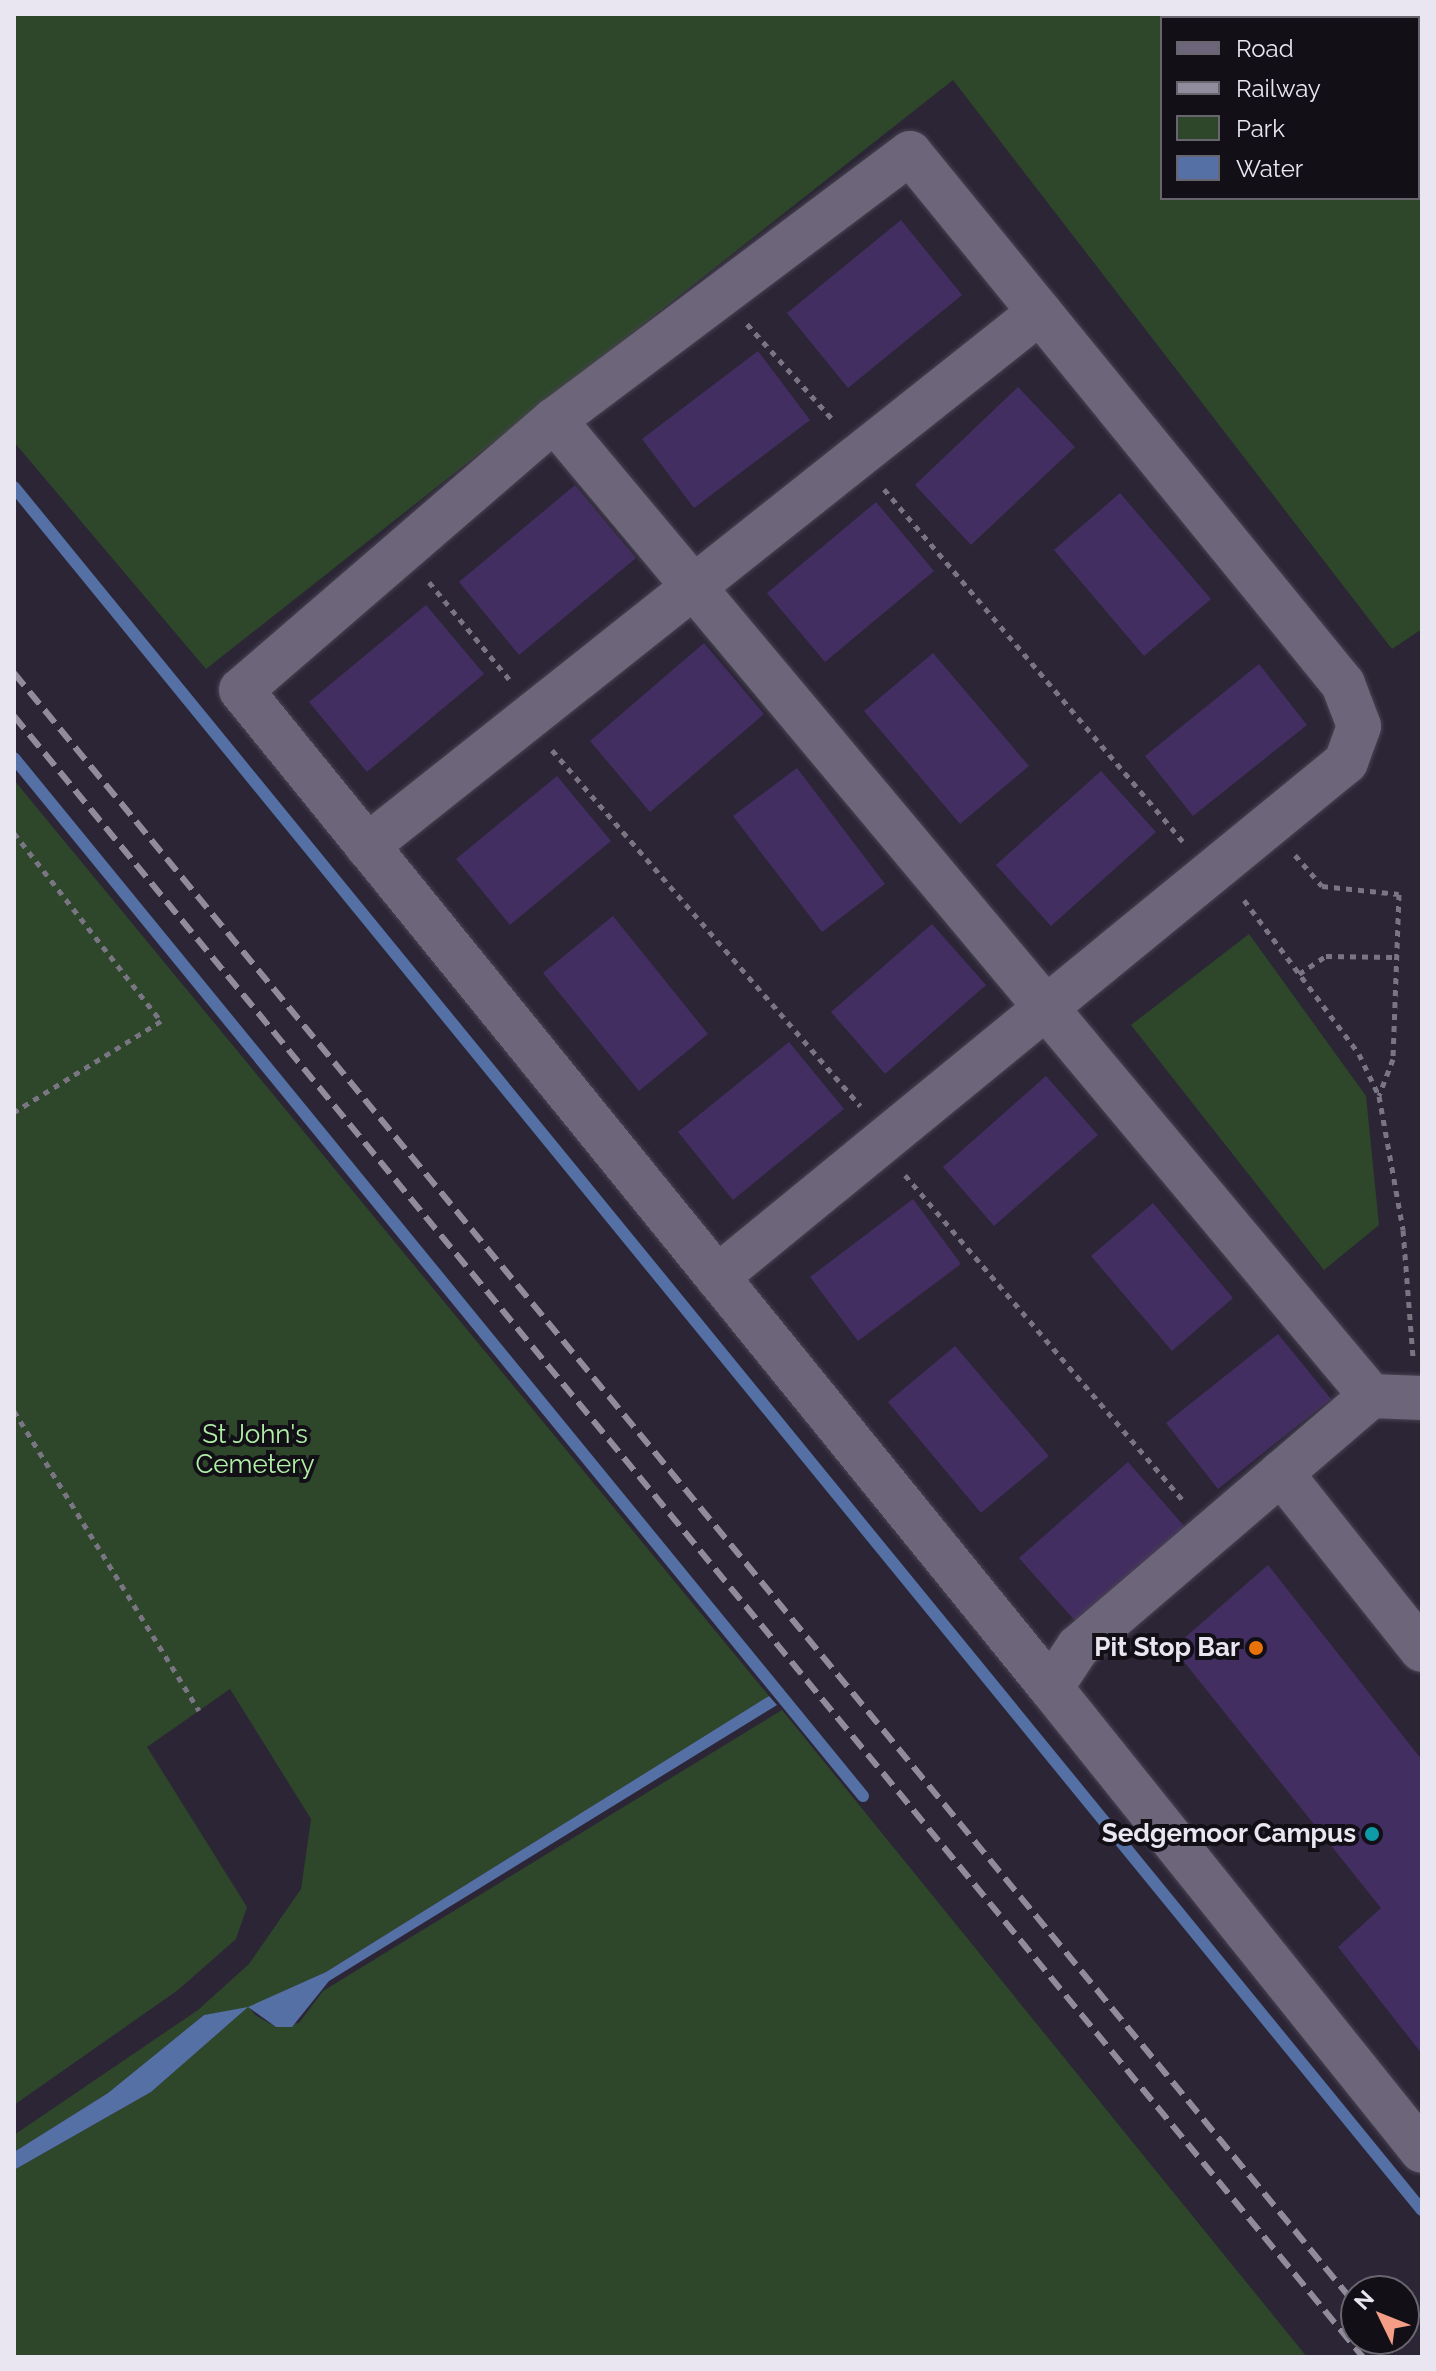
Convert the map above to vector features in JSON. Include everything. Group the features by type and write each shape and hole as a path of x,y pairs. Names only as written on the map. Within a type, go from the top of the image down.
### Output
{"lane":[{"path":"717,1277 1042,1007 1346,762 1359,726 1343,684 910,153 554,420 241,690 367,846 717,1277 1051,1688 1422,2151"},
{"path":"367,846 691,585 1040,312"},
{"path":"554,420 1042,1007 1371,1396"},
{"path":"1051,1688 1078,1647 1371,1396 1419,1398"},
{"path":"1281,1473 1422,1650"}],"path":[{"path":"721,295 1214,869 1359,1054 1379,1096 1403,1230 1419,1398"},
{"path":"402,551 530,715 1211,1533"},
{"path":"1268,825 1322,886 1399,894 1394,957 1393,1059 1379,1096"},
{"path":"14,833 161,1021 14,1112"},
{"path":"1299,974 1326,956 1394,957"},
{"path":"14,1411 199,1710"}],"green space":[{"path":"14,14 1275,14 1160,16 1160,200 1420,200 1420,190 1422,192 1422,629 1392,649 953,80 206,669 14,442"},
{"name":"St John's Cemetery","path":"14,780 769,1696 326,1972 249,2007 255,2015 276,2027 299,2023 323,1991 782,1710 1307,2357 14,2357 14,2170 151,2092 246,2008 204,2015 108,2093 14,2152 14,2135 198,2010 249,1964 301,1889 311,1819 230,1689 147,1747 247,1907 236,1939 178,1990 14,2105"},
{"path":"1249,934 1366,1096 1379,1225 1324,1270 1131,1025"}],"water":[{"path":"769,1696 777,1705 329,1981 292,2027 276,2027 248,2007 326,1972"},
{"path":"248,2007 151,2092 14,2170 14,2152 108,2093 204,2015"}],"building":[{"path":"901,220 962,295 848,388 787,313"},
{"path":"758,351 810,420 694,508 642,439"},
{"path":"1018,387 1075,447 971,545 915,485"},
{"path":"575,485 636,558 519,655 459,582"},
{"path":"1120,493 1211,599 1144,656 1054,550"},
{"path":"876,502 934,571 825,662 767,593"},
{"path":"426,605 484,674 367,772 309,702"},
{"path":"704,643 764,714 650,812 590,741"},
{"path":"933,653 1029,766 960,824 864,711"},
{"path":"1259,664 1307,725 1193,816 1145,756"},
{"path":"797,768 885,884 822,932 733,816"},
{"path":"1101,771 1156,832 1051,926 996,865"},
{"path":"557,776 611,841 510,925 456,859"},
{"path":"613,916 708,1034 639,1091 543,973"},
{"path":"932,924 986,985 885,1074 831,1012"},
{"path":"789,1042 844,1109 733,1200 678,1132"},
{"path":"1046,1076 1098,1135 994,1226 943,1167"},
{"path":"913,1199 961,1264 858,1341 810,1277"},
{"path":"1153,1203 1233,1298 1172,1351 1091,1256"},
{"path":"1278,1334 1331,1399 1218,1489 1166,1423"},
{"path":"955,1346 1049,1456 981,1513 888,1402"},
{"path":"1128,1462 1185,1527 1077,1623 1019,1558"},
{"name":"Sedgemoor Campus","path":"1268,1565 1422,1760 1422,2054 1338,1947 1381,1908 1173,1648"}],"waterway":[{"path":"14,487 1422,2210"},
{"path":"14,758 863,1796"}],"railway":[{"path":"14,673 1340,2286"},
{"path":"14,716 1363,2357"}],"place":[{"name":"Pit Stop Bar","path":"1256,1648"},
{"name":"Sedgemoor Campus","path":"1372,1834"}]}
